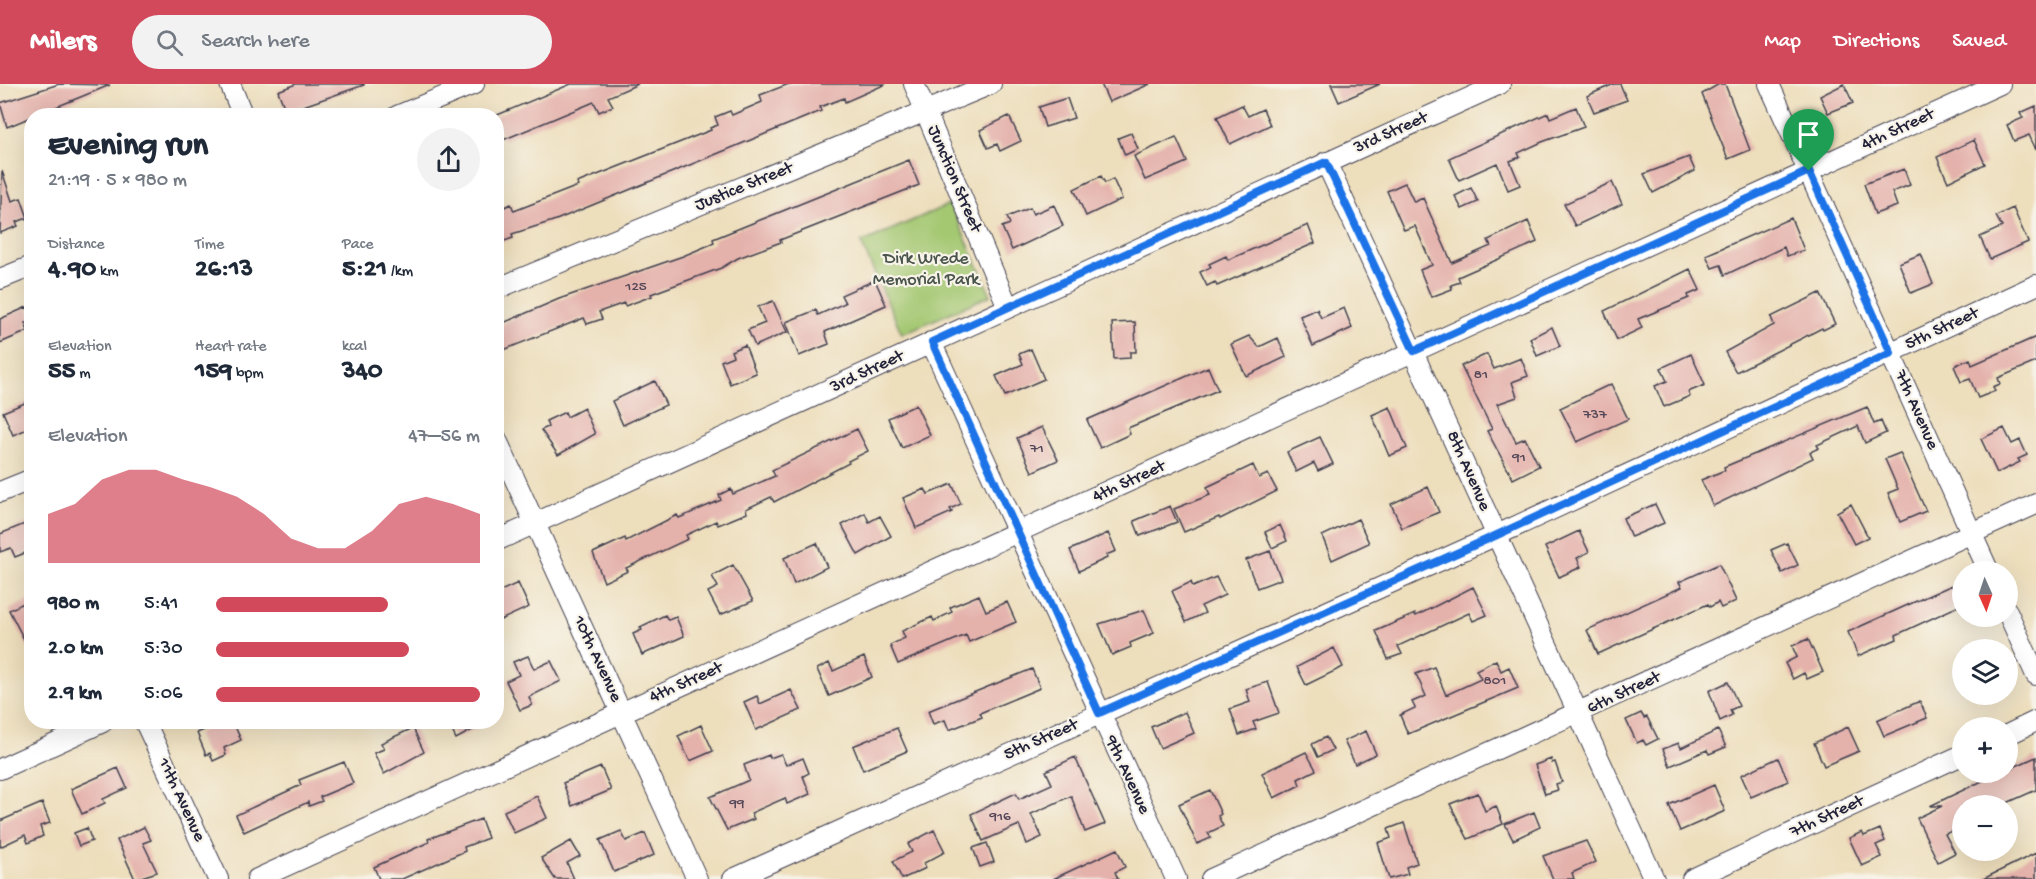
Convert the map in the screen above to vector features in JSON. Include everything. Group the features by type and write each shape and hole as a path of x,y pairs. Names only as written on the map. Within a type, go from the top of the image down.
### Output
{"street":[{"path":"230,84 240,108"},
{"path":"416,108 474,84"},
{"name":"Junction Street","path":"914,84 1008,308"},
{"name":"Justice Street","path":"504,286 991,84"},
{"name":"3rd Street","path":"504,537 1500,84"},
{"name":"7th Avenue","path":"1769,84 1984,561"},
{"name":"4th Street","path":"257,879 2000,84"},
{"name":"8th Avenue","path":"1326,162 1654,879"},
{"path":"0,279 24,269"},
{"name":"5th Street","path":"733,879 1497,535 2036,285"},
{"name":"9th Avenue","path":"932,342 1176,879"},
{"name":"10th Avenue","path":"504,455 697,879"},
{"path":"0,492 24,482"},
{"name":"6th Street","path":"1210,879 1579,714 2036,504"},
{"path":"2014,627 2036,675"},
{"path":"2018,730 2036,722"},
{"path":"0,769 87,729"},
{"name":"11th Avenue","path":"148,729 218,879"},
{"name":"7th Street","path":"1692,879 1952,760"}],"green space":[{"name":"Dirk Wrede Memorial Park","path":"950,204 991,295 902,334 861,243"}],"building":[{"path":"59,84 110,85 54,108 24,108 24,120 7,127 0,103"},
{"path":"296,84 364,84 298,108 284,108 278,91"},
{"path":"571,84 638,84 608,97 613,106 599,112 594,102 504,140 504,112"},
{"path":"789,84 886,84 845,102 844,98 820,107 821,111 556,220 512,234 513,238 504,241 504,207 511,204 514,211 578,186 577,183 711,130 710,128 718,125 715,117 730,111 732,115 762,102 760,95"},
{"path":"1101,84 1150,84 1109,102"},
{"path":"1331,84 1380,84 1339,102"},
{"path":"1614,84 1620,84 1627,100 1594,112 1587,96"},
{"path":"1719,84 1725,84 1750,150 1728,159 1702,94"},
{"path":"1844,84 1853,103 1828,113 1820,96"},
{"path":"1067,98 1074,118 1045,127 1039,107"},
{"path":"1242,105 1248,116 1263,109 1270,125 1230,144 1217,117"},
{"path":"2036,106 2036,150 2029,135 2014,141 2007,125 2023,118 2020,113"},
{"path":"1576,107 1584,127 1518,153 1520,157 1510,161 1520,185 1508,190 1497,163 1459,180 1449,158 1548,113 1550,118"},
{"path":"1009,116 1021,141 1000,151 997,144 988,148 980,130"},
{"path":"1131,133 1138,149 1125,155 1118,138"},
{"path":"1176,137 1187,162 1145,180 1134,156"},
{"path":"1974,140 1985,164 1948,182 1937,157"},
{"path":"1689,157 1695,171 1653,193 1644,174"},
{"path":"909,160 919,185 780,240 781,242 738,258 721,268 651,294 652,296 599,312 602,319 587,324 584,318 504,350 504,323 559,299 683,256 714,243 713,239"},
{"path":"1904,169 1910,185 1892,192 1897,206 1875,214 1864,184"},
{"path":"2,171 12,201 21,198 24,219 16,222 18,226 0,233"},
{"path":"1101,176 1105,183 1113,179 1122,199 1086,216 1074,189"},
{"path":"1612,182 1622,204 1575,226 1564,204"},
{"path":"1405,183 1414,202 1423,198 1452,263 1491,246 1488,240 1528,221 1537,242 1458,277 1460,282 1451,285 1452,289 1431,297 1420,270 1432,265 1415,226 1404,230 1387,191"},
{"path":"1471,188 1478,202 1462,209 1455,196"},
{"path":"1054,205 1063,226 1012,250 1002,227 1010,224 1007,217 1030,208 1033,214"},
{"path":"2013,208 2028,242 1990,259 1980,237 2002,227 1996,216"},
{"path":"1791,218 1804,250 1787,256 1784,247 1725,275 1721,265 1712,268 1706,255"},
{"path":"1308,225 1315,243 1217,286 1215,282 1207,286 1200,272 1211,267 1209,264 1226,256 1228,260"},
{"path":"1921,254 1933,284 1911,293 1899,263"},
{"path":"1690,269 1700,290 1688,295 1689,298 1638,319 1642,328 1617,340 1604,311"},
{"path":"875,280 886,305 825,332 829,344 799,356 786,322 816,310 818,315 845,303 841,295"},
{"path":"1820,293 1835,324 1823,330 1822,328 1736,372 1725,352 1774,325 1771,317"},
{"path":"773,301 787,332 755,346 748,330 765,323 758,307"},
{"path":"24,308 24,333 0,343 0,319"},
{"path":"1344,308 1352,328 1313,346 1300,316 1317,309 1321,318"},
{"path":"1135,322 1136,352 1130,352 1130,358 1114,359 1112,323"},
{"path":"1552,327 1560,346 1537,356 1530,338"},
{"path":"1249,336 1259,347 1278,338 1286,357 1246,376 1231,344"},
{"path":"2036,337 2036,362 1998,378 2000,384 1993,387 1995,391 1978,398 1970,379 1961,382 1954,366 1970,359 1972,365"},
{"path":"745,345 756,373 730,384 721,361 733,356 731,351"},
{"path":"1031,349 1044,379 1005,396 996,376 1023,364 1019,354"},
{"path":"1487,354 1494,369 1521,358 1528,376 1512,382 1517,397 1497,404 1516,442 1525,438 1539,466 1513,479 1487,431 1492,429 1461,366"},
{"path":"1691,354 1705,385 1688,392 1690,396 1664,407 1655,386 1667,381 1661,368"},
{"path":"1208,367 1218,390 1128,428 1130,434 1100,448 1087,420"},
{"path":"655,381 666,405 623,425 612,401"},
{"path":"1611,384 1628,419 1577,442 1560,408"},
{"path":"24,403 24,430 13,435 3,412"},
{"path":"916,405 930,435 902,448 888,418"},
{"path":"1390,407 1407,448 1389,456 1372,415"},
{"path":"1867,407 1874,424 1881,421 1886,433 1865,443 1858,426 1817,445 1819,448 1810,452 1813,458 1713,506 1701,480 1725,470 1724,467"},
{"path":"584,408 595,434 558,455 541,430 548,427 546,421 565,412 567,417"},
{"path":"1042,427 1058,460 1032,472 1017,438"},
{"path":"2004,428 2012,444 2020,440 2027,455 2018,459 2020,462 1997,473 1981,439"},
{"path":"857,429 868,451 848,461 849,463 774,502 771,497 746,509 747,513 718,525 716,521 686,535 688,539 626,568 628,571 604,582 593,553 625,538 626,541 677,515 679,518 721,500 719,495 731,489 733,494 775,476 772,470"},
{"path":"1320,437 1333,464 1318,471 1314,463 1296,472 1287,452"},
{"path":"1900,453 1926,511 1900,522 1888,493 1898,489 1885,459"},
{"path":"1253,465 1259,478 1268,474 1277,491 1220,519 1219,517 1184,532 1174,509 1210,495 1207,487"},
{"path":"952,484 961,504 950,509 952,512 916,528 903,498 925,489 928,494"},
{"path":"1428,487 1439,512 1402,528 1391,504"},
{"path":"1655,504 1664,523 1631,537 1623,518"},
{"path":"1851,504 1868,537 1854,544 1837,512"},
{"path":"1170,506 1177,522 1140,536 1134,521"},
{"path":"865,513 869,522 880,516 891,536 858,555 842,525"},
{"path":"1358,519 1369,543 1332,560 1322,536"},
{"path":"24,524 24,553 15,557 11,548 0,552 0,534"},
{"path":"1280,525 1287,541 1272,548 1265,532"},
{"path":"1579,531 1589,552 1577,558 1581,567 1559,577 1545,547"},
{"path":"1108,533 1116,551 1106,555 1107,558 1079,571 1070,550"},
{"path":"817,543 827,567 794,584 784,558"},
{"path":"1787,543 1798,565 1782,573 1771,550"},
{"path":"1270,551 1281,579 1257,588 1246,560"},
{"path":"1719,564 1736,601 1721,608 1718,602 1710,607 1708,604 1598,654 1587,630 1682,587 1679,582"},
{"path":"733,565 753,601 720,615 708,592 718,587 712,576"},
{"path":"1216,577 1225,595 1201,606 1205,613 1186,622 1172,591 1191,582 1193,587"},
{"path":"518,583 529,607 504,618 504,589"},
{"path":"1952,585 1952,609 1896,635 1897,639 1858,656 1848,632"},
{"path":"1473,587 1487,615 1473,621 1469,613 1398,646 1402,654 1388,659 1376,631 1415,614 1416,616"},
{"path":"979,595 986,611 1007,602 1016,622 969,642 966,635 898,664 890,645 905,638 902,631 932,617 934,621 952,612 950,608 953,606"},
{"path":"24,603 24,639 9,610"},
{"path":"1144,610 1154,633 1130,643 1131,647 1112,655 1099,624"},
{"path":"665,615 668,620 676,617 684,636 642,655 633,634 642,630 640,627"},
{"path":"1808,639 1823,672 1807,679 1804,673 1793,679 1785,663 1797,657 1792,646"},
{"path":"1334,648 1343,667 1306,685 1297,667"},
{"path":"528,656 534,669 551,661 561,681 529,697 532,705 520,710 506,681 519,675 513,662"},
{"path":"864,657 872,677 829,696 817,669 829,663 833,671"},
{"path":"1496,660 1501,671 1509,667 1518,688 1408,734 1400,715 1415,708 1412,702 1426,696 1416,674 1434,667 1446,695 1481,679 1476,670"},
{"path":"1032,669 1040,688 980,713 982,717 949,730 945,720 933,724 928,711"},
{"path":"1268,682 1279,713 1253,722 1256,729 1239,735 1230,709 1250,702 1246,689"},
{"path":"1728,682 1739,706 1730,710 1732,715 1720,721 1709,691"},
{"path":"791,690 801,710 756,730 744,702 757,696 760,704"},
{"path":"1920,701 1927,718 1884,736 1877,720"},
{"path":"1185,712 1194,733 1160,748 1151,727"},
{"path":"1641,713 1644,718 1647,717 1658,739 1646,745 1643,740 1637,743 1626,720"},
{"path":"701,725 713,751 690,761 678,736"},
{"path":"1848,727 1859,751 1824,766 1814,743"},
{"path":"897,728 907,751 863,770 853,746"},
{"path":"206,729 236,729 241,740 224,748 226,755 213,761 210,753 206,755 197,733"},
{"path":"413,729 424,752 384,774 374,753 384,749 381,743"},
{"path":"451,729 474,729 456,739"},
{"path":"1718,730 1726,747 1709,754 1707,750 1670,766 1663,749 1679,743 1681,748"},
{"path":"1366,731 1376,754 1355,764 1344,741"},
{"path":"1326,737 1333,750 1318,757 1312,744"},
{"path":"1306,752 1316,770 1298,779 1300,785 1274,798 1262,773"},
{"path":"781,754 786,765 803,758 809,773 803,776 810,794 787,804 785,798 751,813 754,819 727,830 710,797 749,780 744,765 769,755 770,758"},
{"path":"1075,757 1105,824 1085,832 1071,796 1031,814 1042,837 1027,844 1019,825 983,841 971,814 1016,793 1019,799 1052,784 1046,771"},
{"path":"2036,757 2036,790 2018,798 2018,795 1953,795 1978,783 2018,783 2018,765"},
{"path":"1778,758 1788,781 1751,797 1741,775"},
{"path":"1551,759 1552,763 1555,762 1562,782 1556,784 1558,790 1545,794 1535,765"},
{"path":"344,762 353,783 320,797 322,801 309,806 308,802 244,832 236,815 301,785 299,780"},
{"path":"601,767 611,790 572,806 563,783"},
{"path":"118,768 127,788 103,799 105,803 82,814 71,789"},
{"path":"1714,785 1725,811 1680,831 1669,805"},
{"path":"1210,790 1221,814 1218,816 1223,826 1208,833 1211,838 1197,844 1179,804"},
{"path":"1478,793 1485,811 1496,806 1503,824 1468,839 1450,804"},
{"path":"1952,795 1952,831 1945,834 1952,847 1952,855 1938,862 1917,818 1942,806 1930,806"},
{"path":"537,796 547,818 514,833 504,811"},
{"path":"42,803 50,823 40,826 43,836 28,843 25,835 0,847 0,821"},
{"path":"1534,812 1540,827 1513,840 1505,824"},
{"path":"481,819 488,838 464,847 465,851 402,879 379,879 374,867 429,842 428,839"},
{"path":"1404,823 1417,863 1406,867 1408,874 1389,879 1378,843 1391,838 1388,829"},
{"path":"144,827 151,840 143,843 157,872 135,879 117,840"},
{"path":"87,828 92,841 79,846 74,833"},
{"path":"1880,829 1885,841 1876,845 1882,857 1862,866 1849,838 1862,832 1864,836"},
{"path":"934,830 945,852 924,863 926,868 902,879 893,861 912,852 908,844"},
{"path":"621,831 626,841 645,833 654,855 614,872 600,840"},
{"path":"571,841 580,856 567,863 574,879 555,879 541,858"},
{"path":"1586,841 1596,862 1572,873 1574,879 1553,879 1543,856"},
{"path":"987,843 994,862 980,867 973,848"},
{"path":"1117,849 1125,867 1115,872 1118,879 1053,879"},
{"path":"2036,853 2036,879 1983,879"}],"route":[{"path":"1326,162 1414,351 1809,171 1891,353 1497,535 1099,713 932,342 1326,162"}]}
